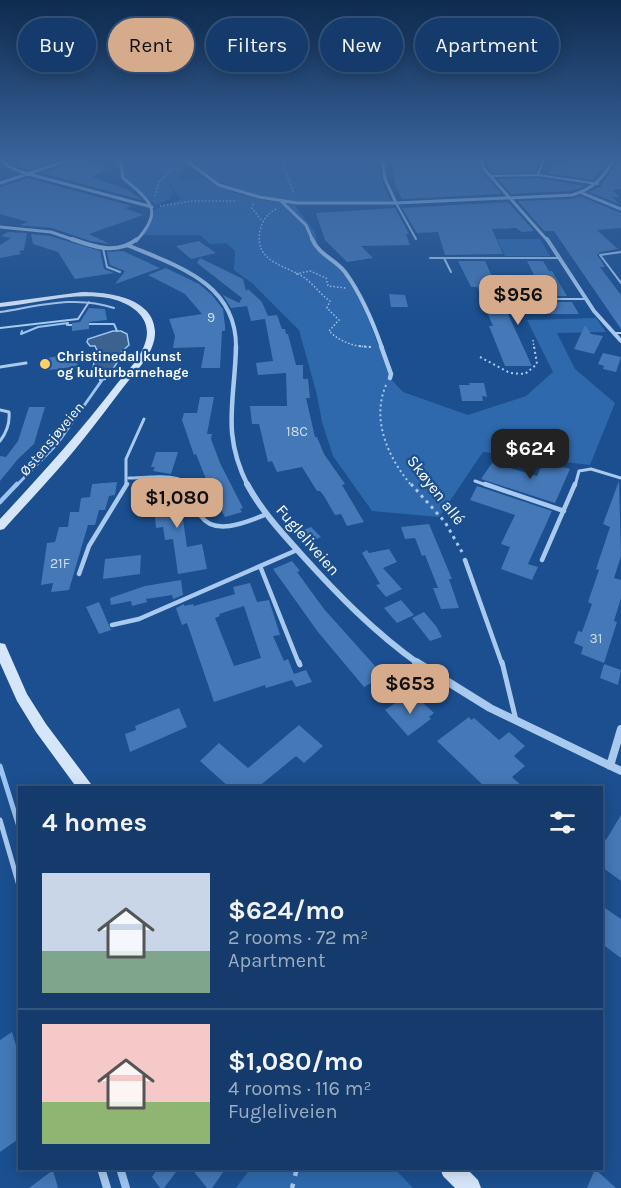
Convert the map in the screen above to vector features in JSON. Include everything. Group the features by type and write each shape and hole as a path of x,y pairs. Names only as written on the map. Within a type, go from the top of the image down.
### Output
{"main road":[{"name":"Østensjøveien","path":"0,305 74,295 109,296 125,300 140,309 148,320 151,332 141,357 108,402 53,470 0,526"},
{"path":"0,648 34,718 85,786"},
{"path":"453,1170 470,1188"}],"street":[{"path":"0,227 48,232 87,246 103,248 127,245 140,237 149,226 154,212"},
{"path":"293,212 306,225 316,248 340,266 353,288 373,324 391,374 390,378"},
{"path":"523,212 544,235 586,299 621,341"},
{"name":"Fugleliveien","path":"127,245 206,283 222,297 233,313 237,332 231,405 232,437 246,482 267,514 335,592 396,647 475,698 516,721 621,771"},
{"path":"610,766 621,729"}],"lane":[{"path":"401,212 416,239"},
{"path":"103,248 107,267 120,272"},
{"path":"621,252 600,255 621,283"},
{"path":"430,258 559,258"},
{"path":"444,258 451,272"},
{"path":"483,299 586,299"},
{"path":"0,328 78,319 89,302"},
{"path":"0,312 89,302 114,308"},
{"path":"614,333 621,333"},
{"path":"0,367 26,363"},
{"path":"0,410 9,412 10,415 7,429 0,441"},
{"path":"79,574 89,546 126,488 129,478 126,457 144,419"},
{"path":"542,560 580,470 591,469 621,478"},
{"path":"129,478 172,478 187,481 194,492 200,515 212,525 232,526 267,514"},
{"path":"475,481 564,512"},
{"path":"112,625 139,619 297,550"},
{"path":"465,560 505,671 516,721"},
{"path":"260,566 300,665"},
{"path":"0,820 18,882"},
{"path":"102,1170 106,1188"}],"path":[{"path":"256,212 262,221"},
{"path":"268,212 262,221 260,234 261,250 264,255 281,268 297,274 316,288 321,296 330,301 327,308 339,320 330,328 332,335 365,347 382,347"},
{"path":"297,274 310,271 319,273 326,278 328,286"},
{"path":"316,288 328,286 353,288"},
{"path":"480,357 502,371 516,374 528,373 537,364 532,340"},
{"name":"Skøyen allé","path":"390,378 381,392 379,402 382,425 389,446 405,477 445,520 465,560"},
{"path":"99,380 107,379"},
{"path":"292,1188 296,1170"}],"shaded area":[{"path":"153,212 300,212 315,232 319,251 338,263 365,309 390,378 403,392 468,415 526,396 553,372 527,320 596,318 606,332 557,333 575,369 615,403 590,465 483,452 439,517 372,511 333,456 299,330 252,283 234,270 235,251 226,243 210,244 200,235 143,235"},
{"path":"497,239 540,239 550,256 505,256"},
{"path":"113,331 127,334 129,345 117,356 118,361 110,374 93,370 94,361 100,357 95,346 90,346 87,342 88,339"},
{"path":"249,1170 396,1170 413,1188 236,1188"}],"building":[{"path":"136,212 143,215 89,234 110,244 90,241 52,228 29,226 28,223 28,226 20,225 28,222 0,214"},
{"path":"397,212 409,234 406,234 410,245 361,246 373,258 347,262 325,240 316,213"},
{"path":"405,212 517,212 534,231 522,232 516,228 492,229 503,254 445,255 438,232 417,233"},
{"path":"528,212 621,213 621,228 597,230 618,249 600,252 597,255 605,267 600,267 621,295 621,329 554,231 544,231"},
{"path":"8,232 27,233 24,250 19,251 21,254 0,258 0,245 11,238 1,236"},
{"path":"31,234 50,236 100,251 104,269 114,273 75,279 58,252 33,244"},
{"path":"199,241 216,253 191,259 176,246"},
{"path":"123,251 160,268 115,284 125,271 110,265 107,252"},
{"path":"200,258 243,279 246,291 248,289 262,302 268,316 277,315 282,329 285,329 288,334 296,365 303,365 303,379 308,379 310,398 306,398 315,437 345,484 342,485 364,522 347,526 341,514 335,515 302,467 277,472 272,461 268,462 259,424 252,424 250,406 287,406 286,373 258,375 256,363 273,361 265,319 251,321 247,306 231,308 223,295 239,303 242,298 197,263"},
{"path":"458,261 485,261 495,283 538,283 527,261 543,261 567,296 481,296 477,287 471,287"},
{"path":"166,268 199,284 223,309 225,331 222,331 220,368 201,368 205,347 173,348 175,336 169,319 202,314 185,294 148,275"},
{"path":"389,294 405,295 408,307 391,307"},
{"path":"483,302 572,302 579,314 508,314 532,366 505,366 489,326 493,326"},
{"path":"89,308 105,309 107,320 89,322 89,329 72,331 72,323 80,322"},
{"path":"585,325 591,334 603,336 594,354 574,349"},
{"path":"75,353 78,366 43,371 42,359"},
{"path":"603,353 621,357 616,372 603,369 604,366 598,364"},
{"path":"469,383 484,383 487,397 482,396 483,401 462,401 459,385 470,385"},
{"path":"200,397 214,397 207,434 212,434 211,439 220,463 243,508 240,509 242,512 225,517 212,494 196,454 194,455 182,420 184,413 197,413"},
{"path":"29,407 45,407 34,444 0,481 0,456 6,457 18,441"},
{"path":"156,452 178,452 171,474 153,471 155,467 151,467"},
{"path":"543,462 570,469 555,503 481,479 492,463 537,476"},
{"path":"158,481 169,481 168,486 175,485 176,492 179,492 187,547 202,544 207,569 178,574 173,539 165,540 163,527 156,528 153,498 160,497"},
{"path":"619,481 621,556 614,578 621,580 621,598 614,621 617,622 604,663 581,654 583,647 574,643 578,631 582,632 592,604 588,602 610,527 603,524"},
{"path":"117,482 115,495 109,496 105,510 99,510 95,525 88,525 69,590 51,592 53,583 41,585 47,543 55,542 59,527 68,527 70,512 79,512 81,498 90,497 92,484"},
{"path":"477,486 552,511 528,564 538,567 532,580 501,569 510,547 501,544 515,515 470,500"},
{"path":"429,524 452,579 449,579 459,608 441,609 433,588 438,588 425,555 422,556 415,538 405,539 401,527"},
{"path":"311,527 321,537 307,543 298,532"},
{"path":"389,549 397,562 383,568 402,589 386,597 376,585 380,584 362,553 367,550 369,553"},
{"path":"141,555 140,574 103,579 105,559"},
{"path":"292,561 300,571 297,572 324,609 384,676 364,687 318,632 273,569"},
{"path":"181,580 183,595 173,599 172,595 146,599 147,602 132,606 131,601 111,605 110,598 145,586"},
{"path":"250,583 257,602 269,600 280,635 273,636 284,661 288,659 294,674 306,670 312,682 296,687 292,680 266,688 265,685 214,702 187,623 182,625 176,608 184,604 184,606 193,604 194,606 235,594 233,587","holes":["244,606 261,658 234,666 215,618 220,616 219,614"]},
{"path":"401,600 414,615 397,623 384,608"},
{"path":"99,602 111,630 99,634 86,607"},
{"path":"424,612 442,637 430,641 412,618"},
{"path":"604,664 621,670 618,685 600,678"},
{"path":"404,697 413,703 419,699 434,713 429,717 431,719 408,736 385,710"},
{"path":"179,708 187,727 130,752 125,734 136,730 135,726"},
{"path":"469,717 471,720 474,718 499,740 509,732 525,746 514,756 525,766 512,777 522,786 484,786 437,741"},
{"path":"299,725 323,746 304,763 296,756 259,786 228,786 200,761 219,743 248,768"},
{"path":"621,815 621,881 603,868 603,838 606,840"},
{"path":"603,907 621,919 621,958 603,945"},
{"path":"12,1032 18,1052 18,1139 0,1152 0,1040"},
{"path":"53,1170 58,1188 29,1188"},
{"path":"157,1170 178,1170 164,1188 160,1188 152,1177"},
{"path":"193,1170 225,1170 212,1188 207,1188"},
{"path":"596,1170 616,1188 587,1188"}],"waterway":[{"path":"22,331 21,334 38,327 68,323 67,325 77,325"},
{"path":"85,324 114,324 117,331"},
{"path":"16,486 57,444 107,373"},
{"path":"0,502 17,484"},
{"path":"0,766 18,824"},
{"path":"121,1170 126,1188"}],"place":[{"name":"Christinedal kunst og kulturbarnehage","path":"45,364"}]}
